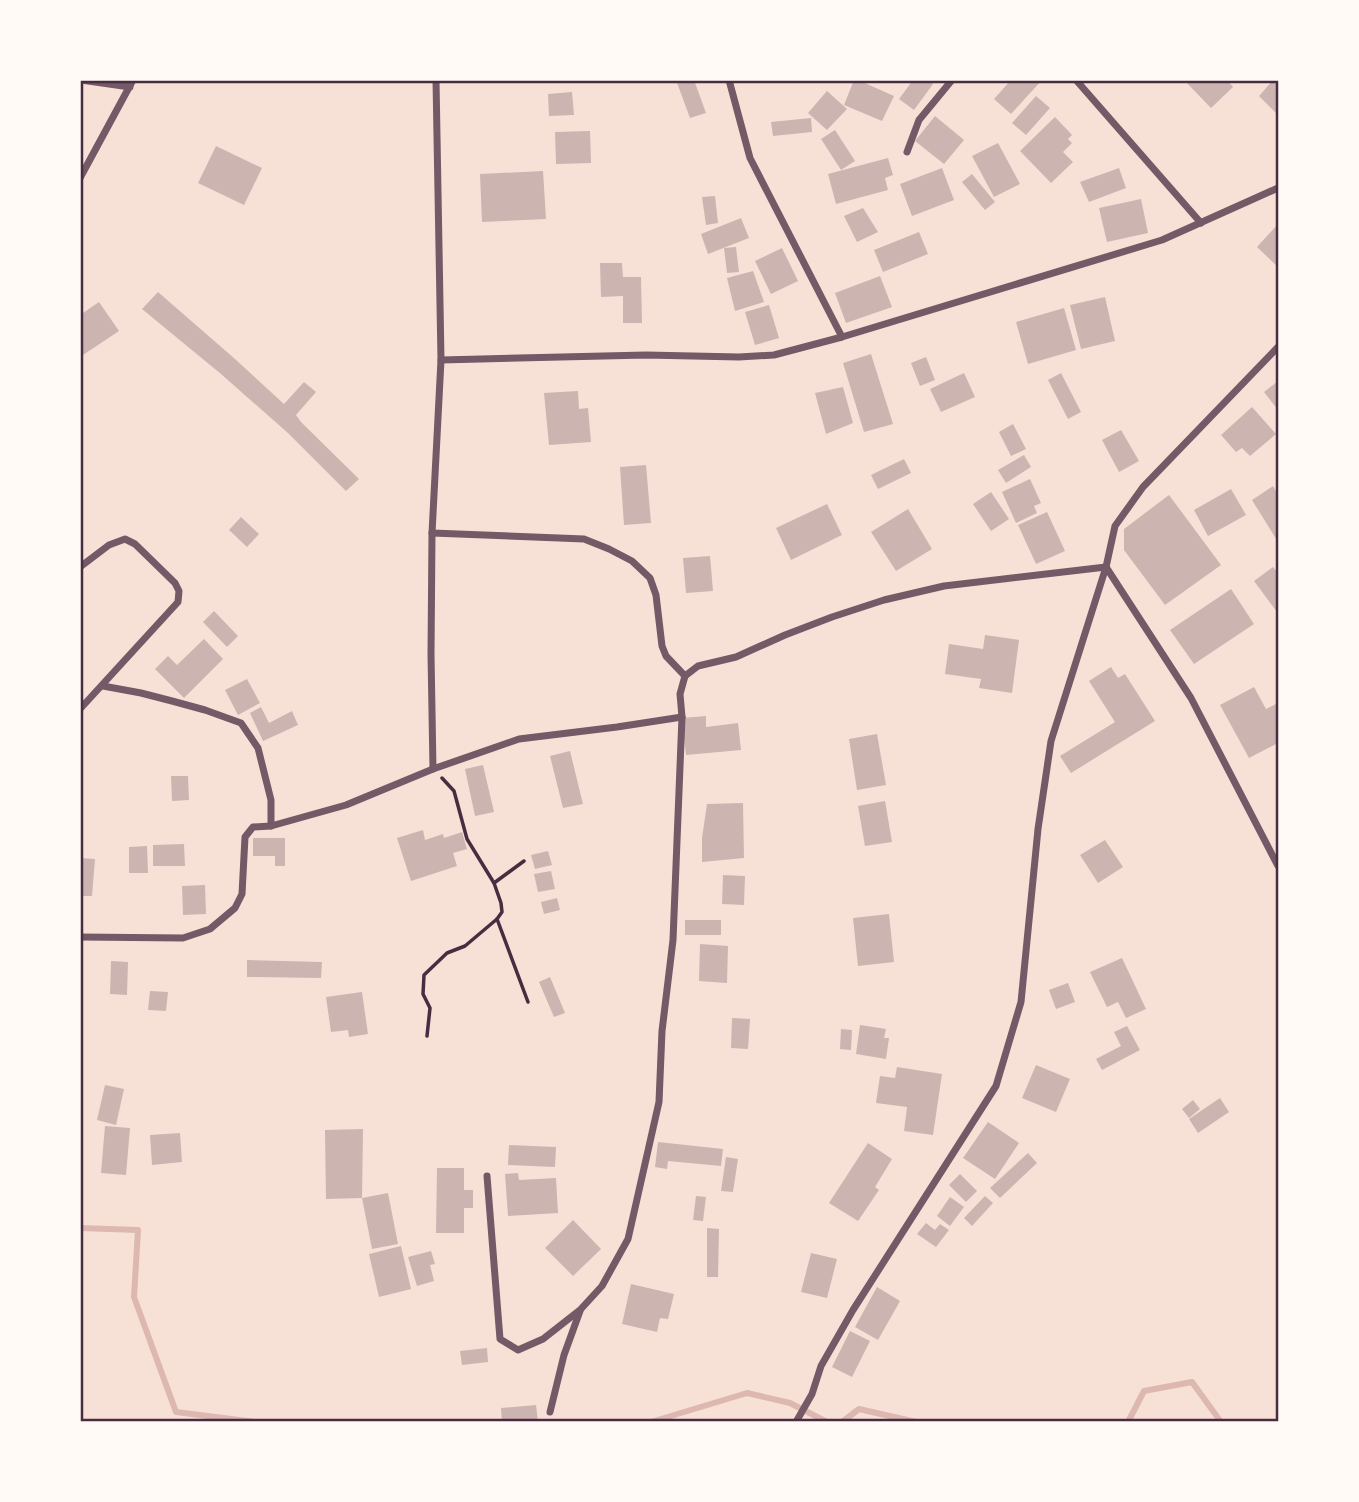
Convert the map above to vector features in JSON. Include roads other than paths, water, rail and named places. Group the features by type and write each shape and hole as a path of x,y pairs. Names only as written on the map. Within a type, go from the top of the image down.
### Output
{"street":[{"path":"80,80 132,84 80,178"},
{"path":"433,769 430,654 432,533 441,360 436,80"},
{"path":"729,80 750,158 842,337"},
{"path":"907,152 919,120 952,80"},
{"path":"1076,80 1201,223"},
{"path":"441,360 774,355 1162,240 1279,188"},
{"path":"796,1421 812,1394 821,1366 853,1310 996,1086 1021,1002 1038,829 1051,741 1106,567 1115,526 1143,487 1279,347"},
{"path":"432,533 584,539 632,561 650,578 656,595 662,646 666,656 685,676"},
{"path":"80,567 109,545 125,538 135,544 175,583 178,591 178,602 80,709"},
{"path":"487,1176 500,1339 518,1350 543,1339 580,1310 602,1286 628,1239 659,1102 662,1031 673,940 682,717 680,694 685,676 698,666 736,657 785,635 884,600 944,586 1106,567"},
{"path":"1106,567 1191,698 1279,866"},
{"path":"103,686 172,701 241,723 258,747 271,800 271,826"},
{"path":"80,937 183,938 211,929 235,908 242,894 245,837 253,827 271,826 346,805 433,769 519,739 682,717"},
{"path":"550,1412 564,1355 580,1310"}],"waterway":[{"path":"80,1228 138,1230 134,1297 176,1412 255,1422"},
{"path":"1128,1422 1144,1391 1192,1382 1221,1422"},
{"path":"651,1422 747,1393 790,1403 827,1422"},
{"path":"842,1422 859,1409 916,1422"}]}
